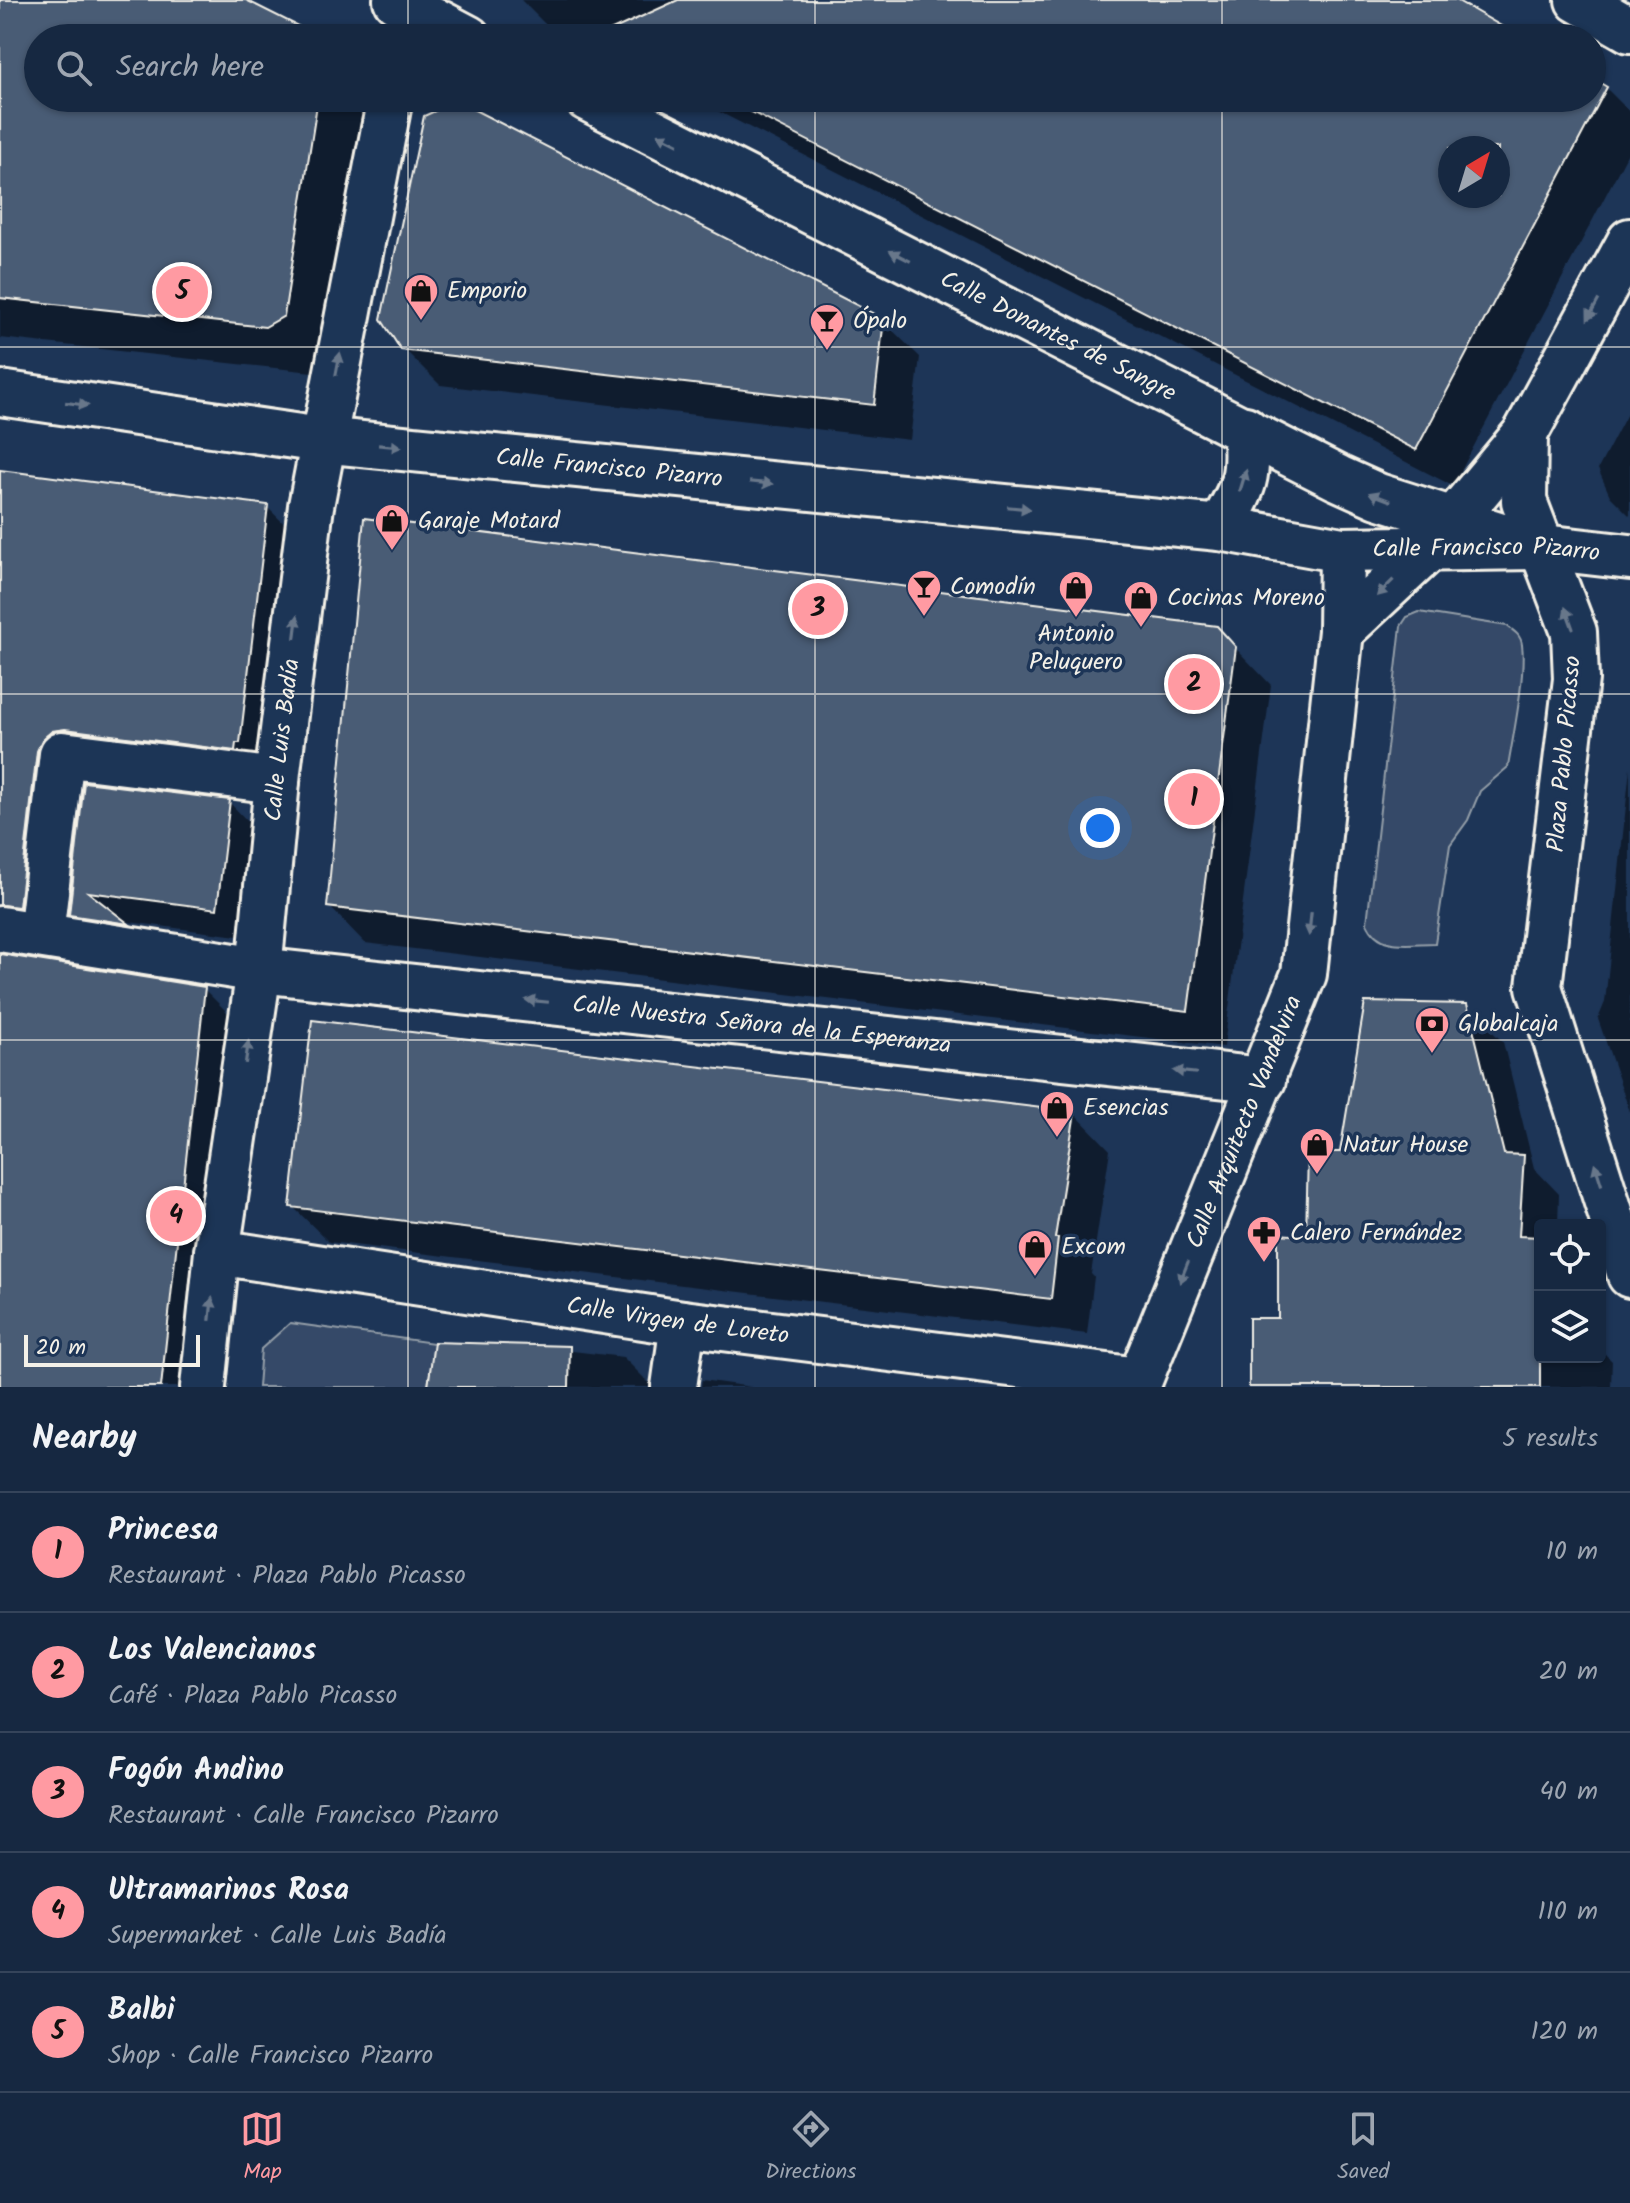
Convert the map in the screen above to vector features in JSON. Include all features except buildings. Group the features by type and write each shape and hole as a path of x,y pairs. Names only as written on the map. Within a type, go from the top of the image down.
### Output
{"street":[{"path":"1578,0 1630,30"},
{"path":"404,11 435,24"},
{"name":"Calle Luis Badía","path":"203,1387 217,1252 259,970 277,781 321,440 387,112"},
{"name":"Calle Donantes de Sangre","path":"615,112 1245,429 1442,534"},
{"path":"1341,631 1442,534 1525,434 1630,241"},
{"name":"Calle Francisco Pizarro","path":"0,393 321,440 1220,528 1342,550 1442,534 1630,557"},
{"path":"1220,528 1245,484 1248,462 1245,429"},
{"name":"Plaza Pablo Picasso","path":"1525,434 1524,501 1574,632 1576,679 1539,987 1630,1275"},
{"name":"Calle Francisco Pizarro","path":"1341,631 1342,550"},
{"name":"Calle Arquitecto Vandelvira","path":"1138,1384 1304,974 1341,631"},
{"path":"20,932 62,754 277,781"},
{"name":"Calle Nuestra Señora de la Esperanza","path":"20,932 259,970 1263,1080"},
{"name":"Calle Virgen de Loreto","path":"217,1252 683,1323 1138,1384"},
{"path":"674,1387 683,1323"}],"shaded area":[{"path":"1419,612 1507,626 1521,642 1522,672 1508,767 1480,791 1468,820 1450,845 1435,943 1395,944 1379,938 1367,923 1401,626 1407,617"},
{"path":"290,1323 434,1343 428,1387 258,1387 261,1349"}],"place":[{"name":"Balbi","path":"182,292"},
{"name":"Emporio","path":"421,322"},
{"name":"Ópalo","path":"827,352"},
{"name":"Garaje Motard","path":"392,552"},
{"name":"Fogón Andino","path":"818,609"},
{"name":"Comodín","path":"924,618"},
{"name":"Antonio Peluquero","path":"1076,619"},
{"name":"Cocinas Moreno","path":"1141,629"},
{"name":"Los Valencianos","path":"1194,684"},
{"name":"Princesa","path":"1194,799"},
{"name":"Globalcaja","path":"1432,1055"},
{"name":"Esencias","path":"1057,1139"},
{"name":"Natur House","path":"1317,1176"},
{"name":"Ultramarinos Rosa","path":"176,1216"},
{"name":"Calero Fernández","path":"1264,1264"},
{"name":"Excom","path":"1035,1278"}]}
